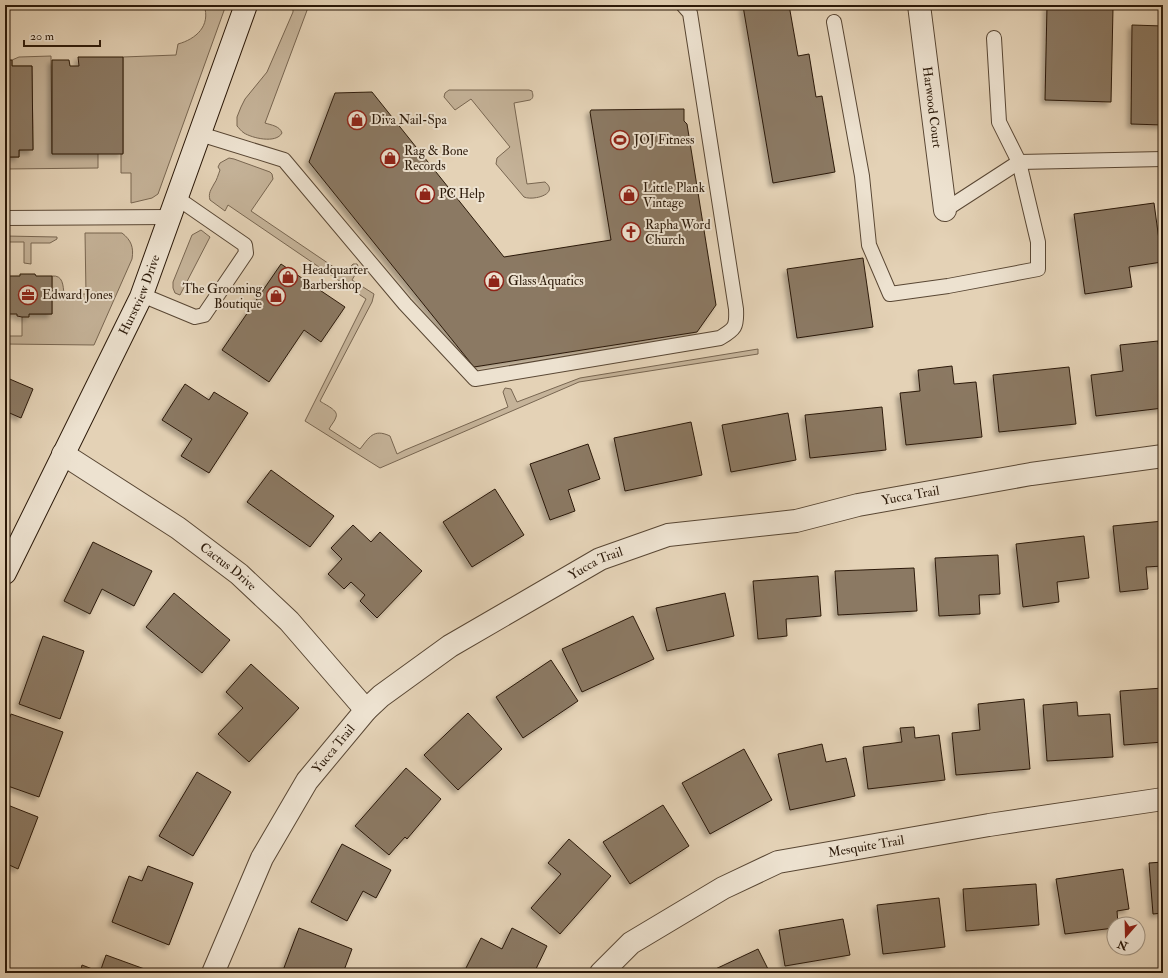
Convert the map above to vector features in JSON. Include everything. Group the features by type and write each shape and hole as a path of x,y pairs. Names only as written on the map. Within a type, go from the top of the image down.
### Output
{"street":[{"name":"Hurstview Drive","path":"5,573 142,295 246,5"},
{"name":"Harwood Court","path":"919,5 945,210"},
{"name":"Cactus Drive","path":"63,454 178,528 239,574 290,621 366,710"},
{"name":"Yucca Trail","path":"213,973 262,858 306,781 366,710 382,696 450,646 600,559 668,535 796,521 858,505 1031,474 1163,456"},
{"name":"Mesquite Trail","path":"601,973 631,943 723,888 778,862 989,825 1163,799"}],"lane":[{"path":"200,134 284,160 405,304 475,379 720,338 732,331 737,322 736,309 690,13 683,5"},
{"path":"834,22 862,176 869,245 890,294 948,286 1038,269 1038,242 1019,162 999,122 994,38"},
{"path":"945,210 1019,162 1163,159"},
{"path":"5,218 173,208 245,245 246,253 204,315 195,317 142,295"}],"shaded area":[{"path":"204,5 226,5 158,194 152,198 131,203 131,173 121,173 121,154 123,153 123,57 176,55 178,44 191,39 204,25 206,12"},
{"path":"293,5 309,5 265,123 277,127 282,133 275,138 269,139 252,137 244,133 237,126 237,117 245,99 267,72 293,12"},
{"path":"51,56 52,153 98,153 98,168 5,169 5,151 8,151 8,157 19,157 19,150 33,149 32,66 12,66 12,60 19,57"},
{"path":"449,90 532,91 533,96 530,100 514,103 527,184 545,182 549,186 549,190 544,196 533,198 524,197 496,164 497,158 510,147 471,99 455,110 444,97 445,93"},
{"path":"229,158 272,174 273,179 251,211 344,274 353,264 357,264 359,268 352,280 374,294 372,302 320,401 334,410 336,414 335,420 329,429 360,449 372,435 379,433 390,436 397,454 508,407 503,392 505,388 511,389 517,402 580,378 758,349 758,354 579,382 380,468 305,421 366,299 228,205 225,211 210,200 210,192 220,170 218,167 220,163"},
{"path":"201,230 210,237 180,295 175,293 173,282 192,235"},
{"path":"85,233 122,233 130,241 133,251 132,259 94,345 5,344 5,336 22,336 22,317 29,314 52,314 52,276 58,277 62,281 64,294 86,294"},
{"path":"5,236 57,237 57,239 50,243 31,243 31,264 24,263 24,242 8,242 5,241"}],"building":[{"path":"789,5 798,56 809,54 816,97 822,96 835,172 773,183 743,6"},
{"path":"1047,6 1113,8 1111,102 1045,100"},
{"path":"1132,25 1163,26 1163,125 1131,124"},
{"path":"78,57 123,57 123,154 52,154 52,60 69,60 70,66 79,66"},
{"path":"5,60 12,60 12,66 32,66 33,150 19,150 19,157 8,157 8,151 5,151"},
{"path":"372,92 504,257 611,240 590,112 591,110 684,109 684,121 687,124 716,305 697,332 474,367 309,162 335,93"},
{"path":"1154,203 1162,262 1129,267 1132,287 1085,294 1074,214"},
{"path":"863,258 873,327 797,338 787,269"},
{"path":"281,264 345,307 321,342 304,330 269,382 222,350"},
{"name":"Edward Jones","path":"20,274 52,276 52,314 29,314 29,317 22,317 17,316 17,314 5,314 5,276 20,276"},
{"path":"1158,341 1163,386 1163,408 1096,416 1091,375 1123,371 1120,345"},
{"path":"952,366 954,384 976,382 982,437 906,445 900,393 920,391 918,370"},
{"path":"1069,367 1076,424 999,432 993,375"},
{"path":"5,377 33,389 21,418 5,411"},
{"path":"185,384 209,400 214,392 248,413 209,473 181,456 192,439 162,420"},
{"path":"882,407 886,450 810,458 805,415"},
{"path":"788,413 796,460 731,472 722,425"},
{"path":"691,422 702,475 625,491 614,438"},
{"path":"588,444 600,479 568,490 575,511 550,520 530,464"},
{"path":"271,470 334,516 310,547 247,502"},
{"path":"495,489 524,535 472,567 443,522"},
{"path":"1163,521 1163,566 1146,567 1148,589 1120,592 1113,526"},
{"path":"353,525 371,542 380,532 422,571 377,618 360,601 365,595 351,582 344,589 328,574 342,559 331,548"},
{"path":"1084,536 1089,578 1057,582 1059,602 1023,607 1016,544"},
{"path":"93,542 152,571 134,606 102,589 90,614 64,601"},
{"path":"998,555 1000,594 979,595 980,614 939,616 935,558"},
{"path":"914,568 917,611 838,615 835,571"},
{"path":"818,576 821,616 786,619 787,636 758,639 753,581"},
{"path":"174,593 230,640 202,673 146,627"},
{"path":"725,593 734,636 667,651 656,608"},
{"path":"633,616 654,659 582,692 562,649"},
{"path":"43,636 84,651 60,719 19,704"},
{"path":"551,660 578,701 523,738 496,697"},
{"path":"251,664 299,708 249,762 218,734 243,708 226,692"},
{"path":"1163,688 1163,742 1124,745 1120,691"},
{"path":"1024,699 1030,769 956,775 952,733 980,730 978,704"},
{"path":"1077,702 1078,716 1110,714 1113,757 1047,761 1043,705"},
{"path":"468,713 502,749 458,790 424,755"},
{"path":"11,714 63,732 39,797 5,785 5,730"},
{"path":"914,727 915,738 939,735 945,780 868,789 863,747 902,742 900,728"},
{"path":"822,744 826,762 846,758 855,796 790,810 778,754"},
{"path":"744,749 772,800 710,834 682,783"},
{"path":"406,768 441,799 407,839 405,837 389,855 355,826"},
{"path":"197,772 231,792 193,856 159,836"},
{"path":"5,804 38,817 18,869 5,863"},
{"path":"663,805 689,846 630,884 603,842"},
{"path":"569,839 611,876 560,934 531,908 561,874 548,863"},
{"path":"342,844 391,870 376,898 363,891 347,921 311,902"},
{"path":"1163,862 1163,913 1153,914 1149,863"},
{"path":"148,866 193,883 169,945 112,922 129,876 142,881"},
{"path":"1123,869 1129,909 1117,911 1117,916 1106,916 1106,929 1065,934 1056,879"},
{"path":"1036,884 1039,925 966,931 963,889"},
{"path":"939,898 945,947 883,954 877,905"},
{"path":"843,919 850,955 785,966 779,930"},
{"path":"299,928 352,949 343,973 282,973"},
{"path":"512,928 547,946 534,973 472,973 465,970 481,938 502,949"},
{"path":"758,949 770,973 707,973"},
{"path":"106,955 150,971 149,973 80,973 82,965 100,972"}],"place":[{"name":"Diva Nail-Spa","path":"357,120"},
{"name":"JOJ Fitness","path":"620,140"},
{"name":"Rag & Bone Records","path":"390,158"},
{"name":"PC Help","path":"425,194"},
{"name":"Little Plank Vintage","path":"629,195"},
{"name":"Rapha Word Church","path":"631,232"},
{"name":"Headquarter Barbershop","path":"288,277"},
{"name":"Glass Aquatics","path":"494,281"},
{"name":"Edward Jones","path":"28,295"},
{"name":"The Grooming Boutique","path":"276,296"}]}
